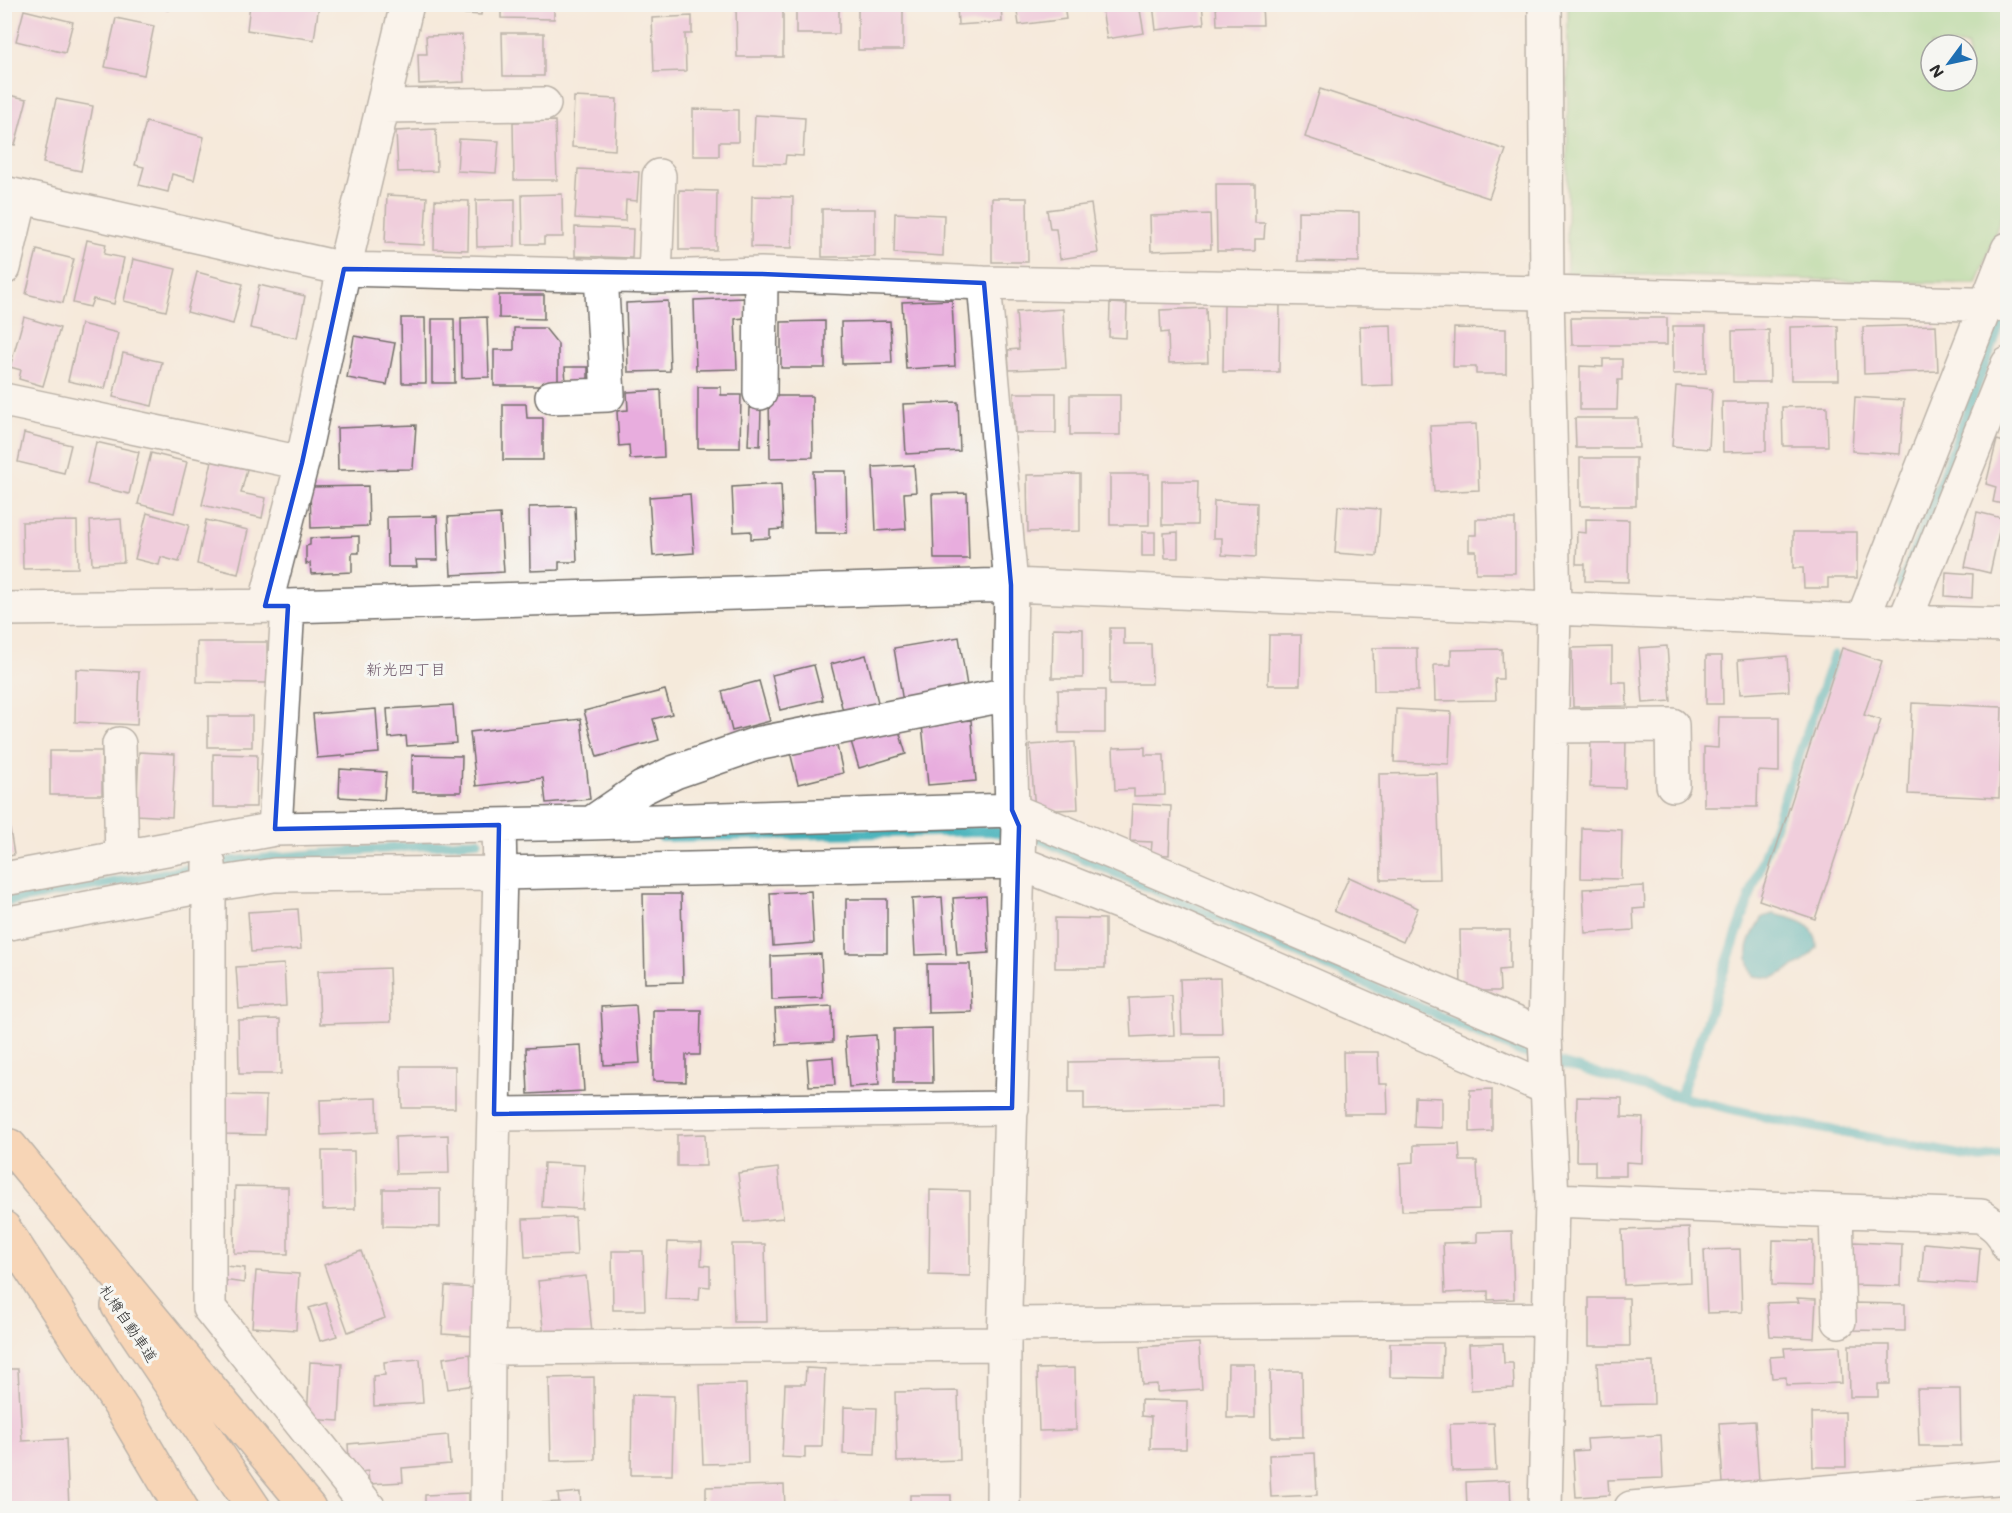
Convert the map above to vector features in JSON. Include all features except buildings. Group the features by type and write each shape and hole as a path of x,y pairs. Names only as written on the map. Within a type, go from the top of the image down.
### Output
{"highway":[{"name":"札樽自動車道","path":"7,1142 254,1509"},
{"path":"7,1142 309,1509"},
{"path":"7,1231 79,1370 159,1509"},
{"path":"7,1231 123,1410 181,1509"}],"street":[{"path":"275,829 276,606 302,463 344,269 407,4"},
{"path":"1545,4 1547,293 1554,608 1546,1062 1552,1200 1545,1509"},
{"path":"383,106 544,104"},
{"path":"655,276 659,176"},
{"path":"4,268 13,195 344,269 655,276 761,274 984,283 1547,293 1997,305"},
{"path":"1862,621 1997,305 2007,249"},
{"path":"760,393 761,274"},
{"path":"552,397 608,395 601,275"},
{"path":"984,283 1011,585 1009,694 1016,837 1012,1108 1004,1334 1003,1509"},
{"path":"1904,623 2007,364"},
{"path":"4,400 302,463"},
{"path":"4,609 276,606 1011,585 1904,623 2007,625"},
{"path":"591,823 642,788 675,772 756,744 1009,694"},
{"path":"1552,726 1672,725 1673,785"},
{"path":"120,744 122,857"},
{"path":"4,924 208,864 275,829 499,848 591,823 1016,837 1546,1062"},
{"path":"4,879 122,857 208,864 274,874 499,848 1016,837 1171,923 1317,964 1546,1062"},
{"path":"487,1509 488,1348 499,848"},
{"path":"208,864 209,1308 369,1509"},
{"path":"494,1114 1012,1108"},
{"path":"1552,1200 1981,1216 1998,1227 2007,1246"},
{"path":"1836,1211 1839,1322"},
{"path":"488,1348 1548,1319"},
{"path":"1630,1509 1800,1501 2007,1477"}],"highlighted area":[{"path":"344,269 761,274 984,283 1011,585 1012,810 1019,826 1012,1108 494,1114 499,825 275,829 288,606 265,606 302,463"}],"green space":[{"path":"1568,5 2007,5 2007,200 1977,284 1567,273"}],"water":[{"path":"1774,914 1804,923 1814,932 1817,948 1802,963 1773,978 1753,976 1748,959 1751,938 1763,917"}],"waterway":[{"path":"1901,586 2006,309"},
{"path":"662,837 989,831 1039,839 1521,1052 1680,1097 1834,655"},
{"path":"4,902 233,861 478,841"},
{"path":"1680,1097 1778,1120 1981,1159 2008,1155"}],"district":[{"name":"新光四丁目","path":"406,668"}]}
